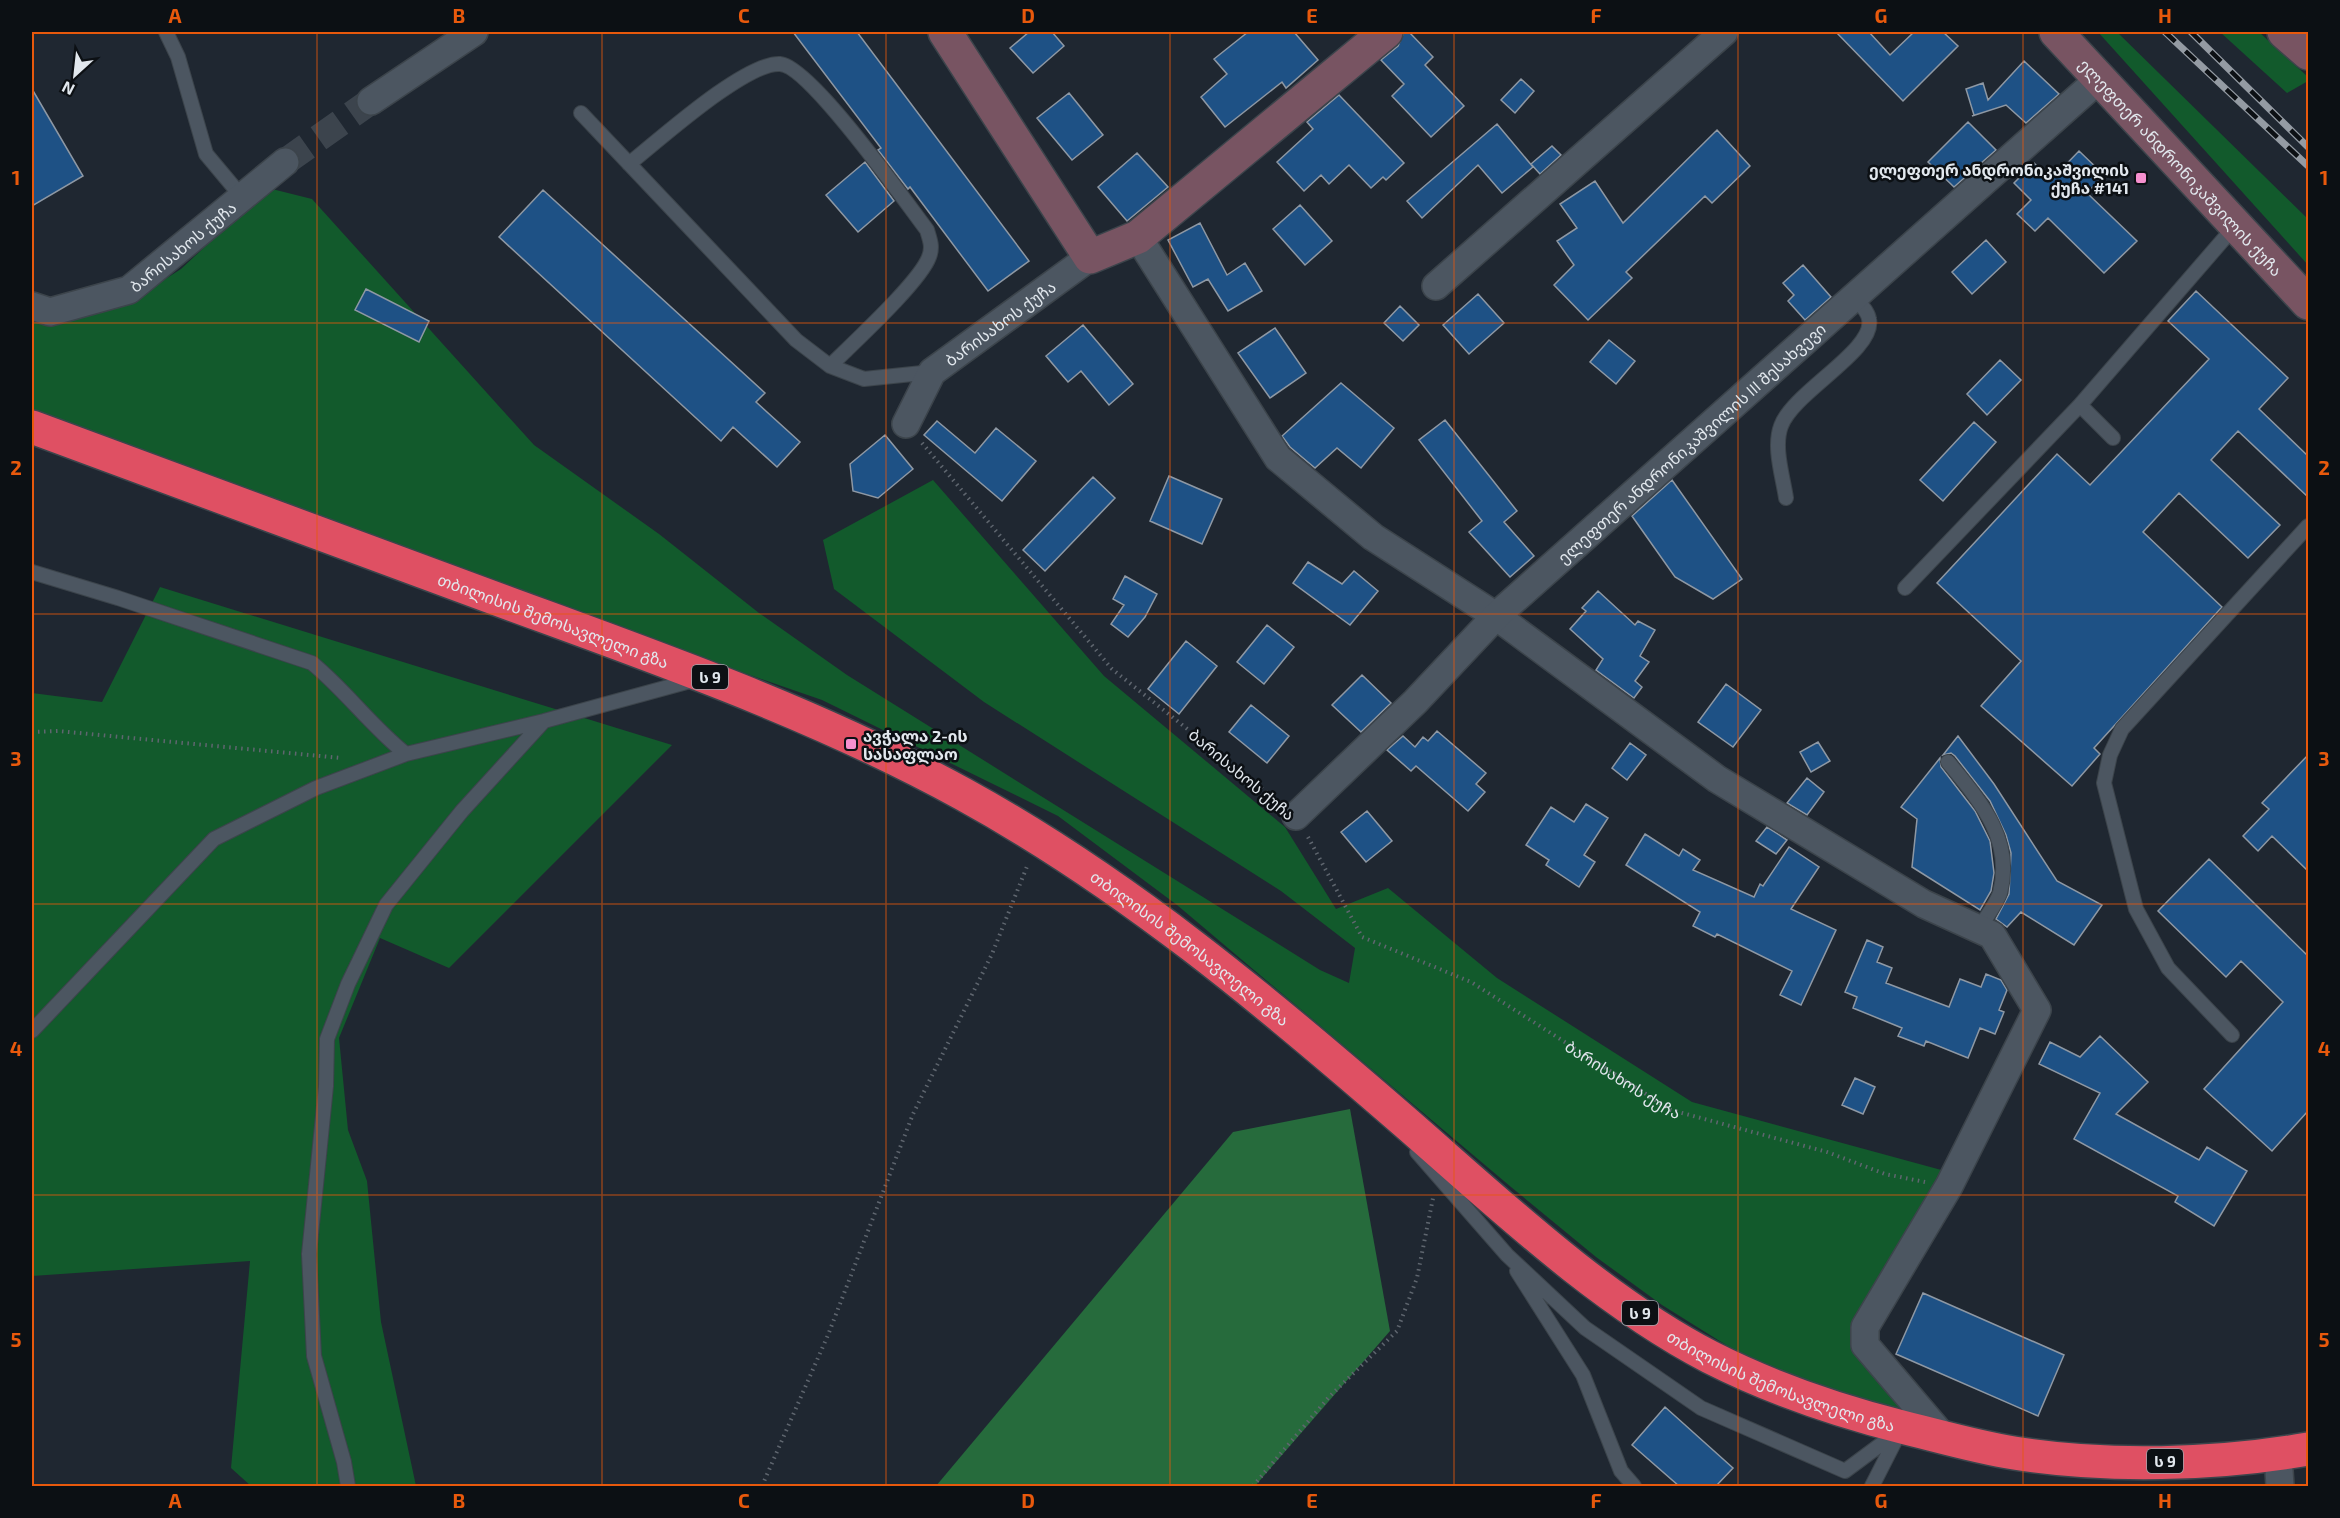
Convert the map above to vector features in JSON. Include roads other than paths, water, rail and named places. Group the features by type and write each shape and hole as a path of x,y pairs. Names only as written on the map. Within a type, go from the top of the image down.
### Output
{"highway":[{"name":"თბილისის შემოსავლელი გზა","path":"32,427 708,676 822,724 960,792 1096,874 1216,961 1603,1290 1706,1355 1730,1366 1810,1402 1858,1417 1901,1430 2021,1454 2098,1462 2149,1462 2293,1452"}],"street":[{"path":"371,101 474,32"},
{"path":"945,32 1090,257"},
{"name":"ბარისახოს ქუჩა","path":"906,424 932,372 1090,257 1138,237 1386,32"},
{"path":"1436,286 1724,32"},
{"name":"ელეფთერ ანდრონიკაშვილის ქუჩა","path":"2056,32 2098,80 2308,303"},
{"path":"2284,32 2308,53"},
{"name":"ელეფთერ ანდრონიკაშვილის III შესახვევი","path":"1296,816 1415,702 1496,616 2098,80"},
{"name":"ბარისახოს ქუჩა","path":"32,306 50,312 129,290 285,162"},
{"path":"1138,237 1278,458 1373,537 1496,616 1717,779 1924,903 1992,935 2037,1010 1949,1186 1865,1327 1865,1345 1945,1439"},
{"path":"2280,1486 2293,1452"}],"lane":[{"path":"166,32 178,57 206,154 242,197"},
{"path":"629,164 728,85 763,67 780,64 794,68 825,99 927,230 932,246 928,259 916,277 830,366"},
{"path":"581,113 796,340 830,366 864,379 932,372"},
{"path":"1905,588 2080,405 2235,226"},
{"path":"1786,498 1779,449 1780,428 1792,408 1857,348 1869,333 1869,318 1854,296"},
{"path":"2080,405 2113,438"},
{"path":"2232,1035 2168,968 2136,909 2104,783 2110,755 2122,729 2308,526"},
{"path":"32,572 118,598 312,663 335,683 380,733 406,754"},
{"path":"32,1031 214,839 315,788 406,754 544,721 708,676"},
{"path":"348,1486 344,1462 314,1356 309,1254 326,1086 327,1039 348,984 386,905 462,811 544,721"},
{"path":"1948,762 1984,806 2003,847 2000,894 1979,929"},
{"path":"1324,1051 1438,1175 1507,1255 1586,1328 1701,1408 1845,1471 1901,1430"},
{"path":"1507,1255 1583,1375 1621,1471 1634,1486"},
{"path":"1872,1486 1901,1430"}],"tunnel":[{"path":"285,162 371,101"}],"railway":[{"path":"2165,32 2308,166"},
{"path":"2191,32 2308,147"}],"place":[{"name":"ელეფთერ ანდრონიკაშვილის ქუჩა #141","path":"2141,178"},
{"name":"ავჭალა 2-ის სასაფლაო","path":"851,744"}]}
